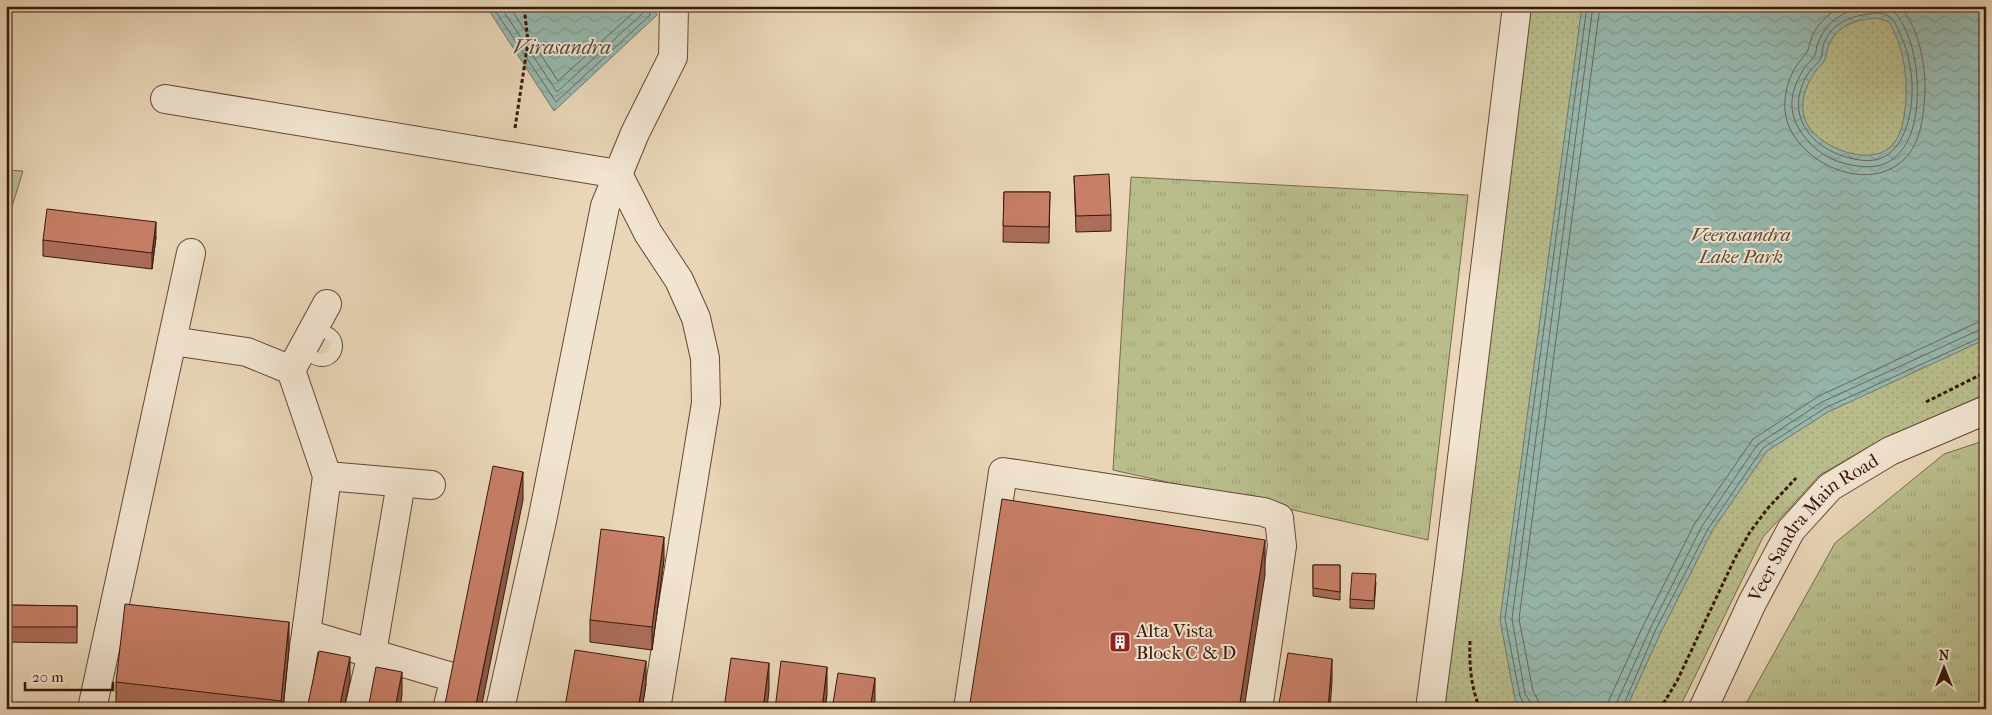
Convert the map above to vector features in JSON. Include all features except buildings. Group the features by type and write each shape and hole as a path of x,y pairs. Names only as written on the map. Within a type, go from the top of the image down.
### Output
{"street":[{"path":"500,709 542,521 605,206 635,133 673,57 674,6"},
{"path":"1430,709 1517,6"},
{"path":"165,99 618,174"},
{"path":"618,174 648,233 679,280 696,318 705,358 706,403 656,709"},
{"path":"92,709 191,253"},
{"path":"294,709 327,476 291,370 328,304"},
{"path":"172,340 247,352 291,370"},
{"name":"Veer Sandra Main Road","path":"1702,709 1752,603 1791,530 1830,487 1890,451 1986,410"},
{"path":"968,709 1003,472 1264,512 1278,518 1282,546 1258,709"},
{"path":"327,476 431,485"},
{"path":"359,709 372,653 401,483"},
{"path":"306,634 455,678 447,709"}],"path":[{"path":"510,156 528,42 524,6"}],"green space":[{"name":"Veerasandra Lake Park","path":"1531,6 1986,6 1986,394 1879,441 1820,475 1763,537 1679,709 1443,709"},
{"path":"6,170 23,171 6,226"},
{"path":"1131,177 1468,195 1428,540 1113,470"},
{"path":"1986,440 1986,709 1743,709 1835,543 1944,454"}],"water":[{"name":"Virasandra","path":"486,6 652,6 657,15 554,111"},
{"name":"Veerasandra Lake Park","path":"1582,6 1986,6 1986,339 1828,412 1767,451 1712,531 1661,632 1626,709 1522,709 1515,699 1500,620","holes":["1877,18 1889,22 1901,50 1906,79 1905,110 1900,133 1894,143 1884,151 1872,155 1858,155 1844,151 1818,137 1809,127 1804,116 1804,94 1813,75 1825,60 1828,47 1836,33 1855,22 1869,19"]}],"place":[{"name":"Alta Vista Block C & D","path":"1120,642"}]}
